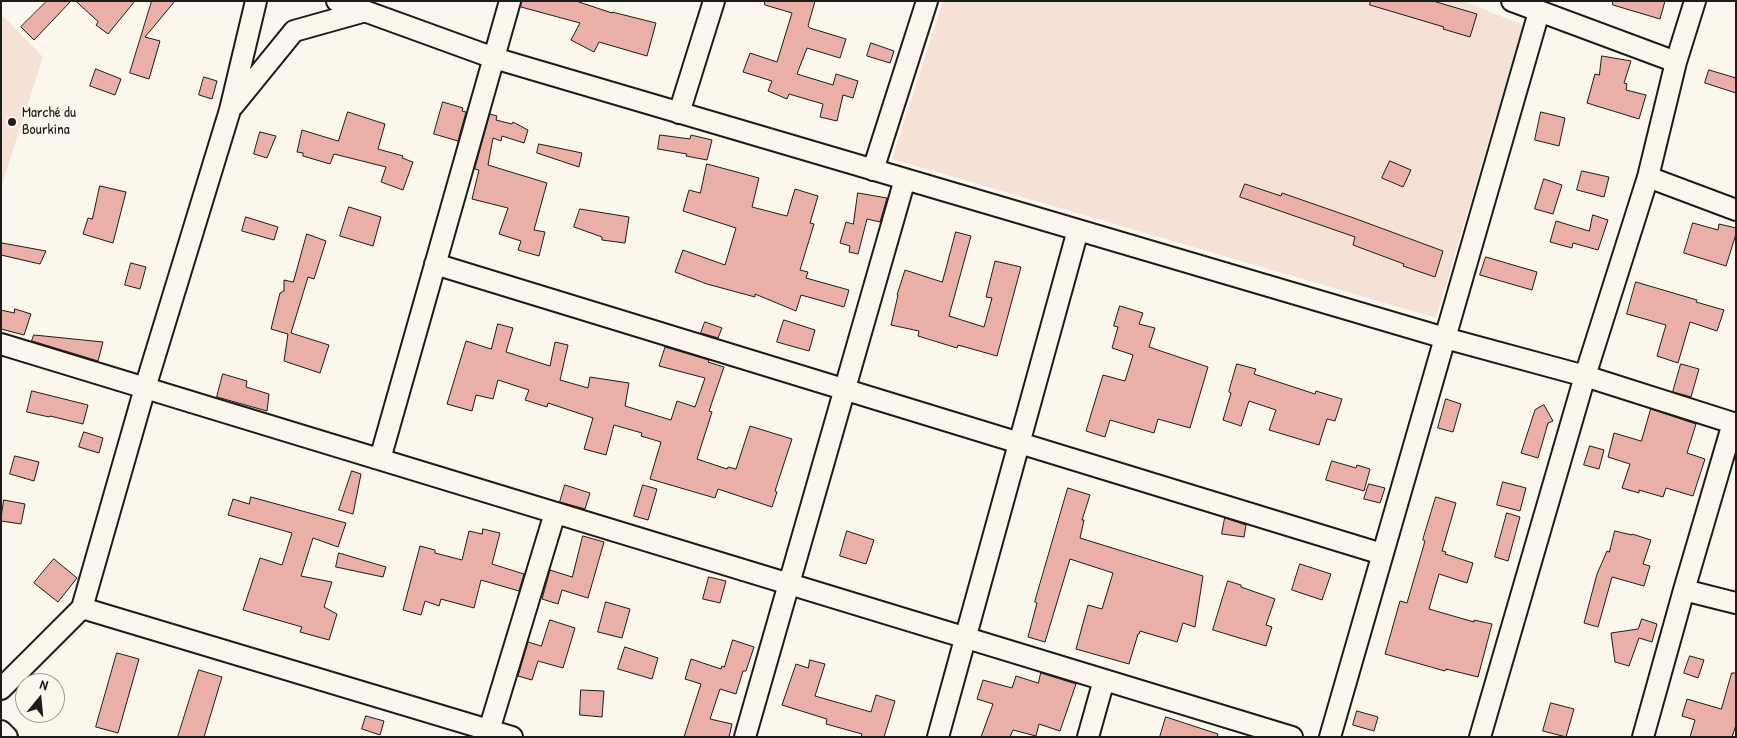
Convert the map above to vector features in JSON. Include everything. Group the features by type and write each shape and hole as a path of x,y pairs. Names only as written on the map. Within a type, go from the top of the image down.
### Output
{"street":[{"path":"1,689 82,608 145,388 230,110 256,1"},
{"path":"337,1 362,12 494,58 1445,338 1584,376 1735,423 1684,590 1643,737"},
{"path":"380,460 510,1"},
{"path":"679,113 714,1"},
{"path":"872,170 927,1"},
{"path":"1512,1 1676,62"},
{"path":"1480,737 1584,376 1648,177 1676,62 1695,1"},
{"path":"230,110 294,31 362,12"},
{"path":"1330,737 1539,12"},
{"path":"1648,177 1736,210"},
{"path":"745,737 905,179"},
{"path":"938,737 1078,230"},
{"path":"436,264 1382,554"},
{"path":"1,344 1292,737"},
{"path":"488,733 555,512"},
{"path":"1684,590 1736,603"},
{"path":"82,608 488,733 512,737"},
{"path":"1088,737 1104,680"},
{"path":"1,731 7,737"}],"shaded area":[{"path":"943,1 1463,1 1523,25 1436,318 892,159"},
{"name":"Marché du Bourkina","path":"1,14 43,57 1,187"}],"building":[{"path":"47,1 71,1 34,40 21,27"},
{"path":"76,1 135,1 108,34 96,25 98,22"},
{"path":"152,1 175,1 145,37 160,41 149,79 130,73"},
{"path":"522,1 576,1 612,13 656,23 647,56 599,42 594,52 571,40 580,23 521,7"},
{"path":"765,1 815,1 808,26 846,39 840,58 807,48 797,74 833,85 836,74 858,81 853,98 843,95 837,121 820,117 823,104 789,94 787,99 768,91 772,81 743,72 750,53 777,62 792,13 765,5"},
{"path":"1371,1 1433,1 1477,14 1470,37 1443,29 1444,27 1370,5"},
{"path":"1613,1 1665,1 1660,19 1613,5"},
{"path":"871,43 894,51 890,63 867,56"},
{"path":"1602,56 1631,61 1624,83 1627,84 1626,90 1646,95 1639,119 1587,103 1595,74 1599,75"},
{"path":"96,69 121,79 115,95 90,86"},
{"path":"1709,70 1736,78 1736,93 1705,83"},
{"path":"204,77 217,81 212,99 199,95"},
{"path":"443,102 463,108 462,111 466,112 458,141 434,134"},
{"path":"348,112 385,124 378,149 403,156 402,158 413,162 403,190 381,182 386,167 334,154 330,164 303,156 303,153 297,152 302,130 338,141"},
{"path":"1541,112 1565,118 1559,146 1535,140"},
{"path":"490,114 497,116 496,120 512,124 513,122 528,130 524,143 502,136 501,141 493,138 488,165 547,183 534,230 545,232 539,256 518,250 521,241 499,234 508,208 472,199 479,170 475,169"},
{"path":"260,132 276,136 267,158 254,154"},
{"path":"660,135 690,139 691,135 712,140 707,160 658,149"},
{"path":"539,144 582,153 579,167 537,153"},
{"path":"1390,161 1411,170 1403,187 1382,178"},
{"path":"707,164 759,178 752,207 787,216 795,189 818,196 810,223 814,224 800,270 808,272 806,278 849,290 844,307 801,295 796,311 755,294 755,297 707,284 675,272 683,250 725,265 736,228 683,211 689,190 700,193"},
{"path":"1582,171 1609,177 1604,197 1577,190"},
{"path":"1544,179 1562,185 1553,214 1535,209"},
{"path":"1245,184 1281,196 1282,193 1443,251 1435,277 1353,245 1355,237 1240,197"},
{"path":"100,186 126,192 113,243 83,234 88,218 92,219"},
{"path":"858,193 887,198 880,222 867,219 858,254 849,252 850,246 840,243 846,222 853,224"},
{"path":"349,207 381,217 373,246 340,236"},
{"path":"580,209 629,217 625,243 602,240 602,237 574,227"},
{"path":"1593,215 1608,220 1598,250 1573,243 1572,248 1550,242 1556,221 1589,231"},
{"path":"246,217 278,227 274,240 242,231"},
{"path":"1693,223 1718,230 1719,224 1736,228 1736,234 1726,266 1684,253"},
{"path":"956,232 971,236 949,316 984,327 992,298 986,297 995,261 1021,267 997,356 958,345 957,348 918,336 919,331 891,325 897,295 905,270 942,282"},
{"path":"307,234 326,241 314,279 308,277 291,333 329,345 320,373 284,361 288,334 271,329 280,293 284,291 284,280 293,282"},
{"path":"2,243 46,251 40,264 1,255"},
{"path":"1486,257 1537,272 1532,290 1480,275"},
{"path":"131,263 146,267 140,289 125,285"},
{"path":"1636,282 1724,310 1717,331 1690,322 1678,363 1657,356 1666,325 1627,314"},
{"path":"1120,306 1143,313 1139,324 1155,328 1149,347 1208,367 1190,428 1158,419 1154,433 1110,420 1105,437 1086,431 1103,375 1125,381 1133,355 1112,348 1118,327 1114,326"},
{"path":"15,309 31,314 24,335 1,329 1,310 14,313"},
{"path":"784,320 815,330 809,351 777,342"},
{"path":"705,322 722,328 718,338 701,333"},
{"path":"498,324 513,328 506,352 550,366 555,342 568,345 560,380 588,388 590,377 629,383 625,406 671,420 677,401 695,407 705,378 659,366 665,347 709,360 708,362 724,367 709,411 712,412 697,459 727,469 728,467 736,469 750,426 792,439 775,491 777,492 772,507 718,489 715,498 650,479 661,442 641,436 642,433 614,425 606,455 584,449 593,418 548,403 547,407 525,400 529,390 498,380 493,399 476,395 472,411 447,404 466,341 491,349"},
{"path":"34,335 103,342 98,361 32,341"},
{"path":"1237,364 1256,369 1254,374 1315,394 1316,391 1342,399 1335,421 1327,419 1319,445 1269,430 1276,410 1249,401 1241,426 1223,420"},
{"path":"1681,364 1699,369 1691,397 1673,392"},
{"path":"223,374 247,381 246,387 269,394 267,411 217,397"},
{"path":"32,391 88,405 83,424 27,412"},
{"path":"1446,399 1461,404 1453,432 1438,428"},
{"path":"1544,405 1553,421 1548,423 1538,458 1521,453 1535,410"},
{"path":"1651,409 1696,424 1687,453 1705,459 1693,496 1666,488 1663,497 1639,490 1639,493 1622,488 1630,464 1608,457 1614,433 1641,441"},
{"path":"84,432 103,438 99,453 79,447"},
{"path":"1590,446 1604,450 1599,469 1584,465"},
{"path":"15,456 39,462 34,481 10,474"},
{"path":"1332,461 1356,468 1357,465 1370,469 1364,491 1326,480"},
{"path":"352,471 361,474 353,514 339,510"},
{"path":"1503,482 1526,488 1520,511 1497,505"},
{"path":"1369,484 1385,488 1380,503 1364,499"},
{"path":"565,485 590,493 585,509 560,502"},
{"path":"643,485 657,489 648,520 634,516"},
{"path":"1068,488 1090,495 1082,520 1084,520 1080,538 1203,576 1195,627 1183,623 1177,642 1140,631 1129,664 1076,649 1088,605 1102,609 1113,573 1070,559 1045,642 1028,637 1037,603 1035,602"},
{"path":"251,497 346,523 338,547 313,538 301,576 332,582 324,607 337,614 329,640 300,632 302,627 243,610 260,558 282,565 292,533 228,515 233,499 249,504"},
{"path":"1436,497 1456,503 1442,551 1446,552 1445,554 1473,563 1467,583 1439,574 1429,609 1474,622 1474,620 1492,624 1478,677 1446,669 1445,671 1385,654 1400,601 1407,603"},
{"path":"4,500 25,504 21,524 1,521"},
{"path":"1507,513 1520,517 1508,561 1495,557"},
{"path":"1225,518 1246,525 1244,537 1222,534"},
{"path":"483,529 500,533 492,564 524,574 519,591 481,580 474,608 441,599 439,606 425,601 421,615 403,610 420,546 435,550 435,553 462,560 469,531 482,534"},
{"path":"847,531 874,540 866,564 840,556"},
{"path":"1615,531 1651,540 1643,564 1650,566 1644,586 1612,577 1598,627 1584,623 1597,574 1607,551 1609,552"},
{"path":"583,536 604,542 588,598 562,590 558,604 542,599 550,570 572,577"},
{"path":"339,553 386,567 383,577 336,567"},
{"path":"54,559 77,578 58,602 34,583"},
{"path":"1300,564 1331,574 1322,600 1292,590"},
{"path":"709,577 726,581 720,603 703,599"},
{"path":"1228,581 1275,599 1266,625 1272,627 1266,646 1213,630"},
{"path":"606,602 630,609 622,638 598,632"},
{"path":"1642,619 1657,624 1652,642 1639,638 1629,666 1615,662 1611,633 1638,629"},
{"path":"550,620 575,628 563,668 538,661 532,680 518,676 528,642 541,646"},
{"path":"733,640 754,647 746,671 743,671 736,694 720,689 710,719 732,724 729,737 684,737 701,684 685,679 691,659 721,669 722,666 724,667"},
{"path":"625,647 658,658 652,679 618,669"},
{"path":"117,653 139,659 118,733 96,727"},
{"path":"1690,656 1704,660 1698,678 1684,673"},
{"path":"810,660 825,664 815,696 871,712 876,695 895,701 884,737 861,737 862,734 826,724 827,719 782,705 796,664 808,668"},
{"path":"199,670 222,677 204,737 178,737"},
{"path":"1041,673 1076,684 1060,731 1039,724 1036,736 1013,730 1010,737 981,737 993,704 977,699 983,680 1012,688 1016,676 1038,683"},
{"path":"1732,673 1736,673 1736,725 1732,737 1690,737 1695,720 1682,716 1687,699 1721,709"},
{"path":"581,690 604,691 602,717 580,715"},
{"path":"1551,703 1574,709 1566,737 1543,731"},
{"path":"1357,711 1378,717 1374,731 1353,725"},
{"path":"366,716 384,721 380,735 362,729"},
{"path":"1166,717 1218,734 1217,737 1160,737"}],"place":[{"name":"Marché du Bourkina","path":"12,122"}]}
